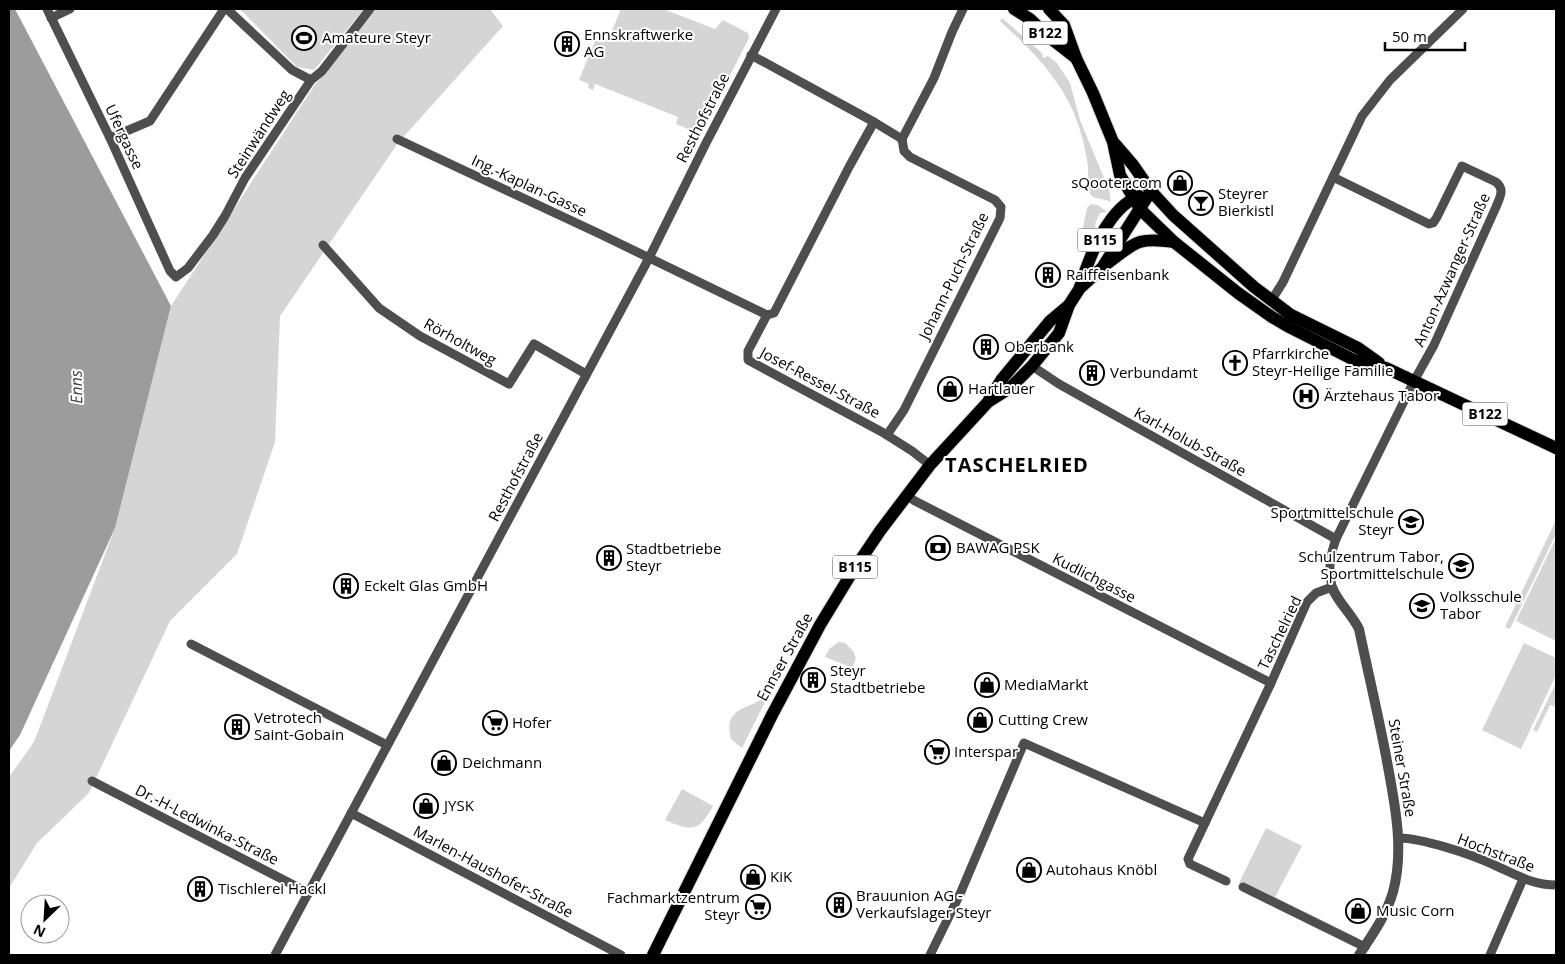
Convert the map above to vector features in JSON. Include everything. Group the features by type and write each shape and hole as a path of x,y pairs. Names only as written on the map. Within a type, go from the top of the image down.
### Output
{"main road":[{"name":"B122","path":"1014,9 1030,19 1076,58"},
{"name":"B122","path":"1048,9 1064,26 1076,58 1094,93 1113,142 1120,175 1136,203 1174,242 1238,293 1272,317 1354,360 1386,368"},
{"name":"B122","path":"1113,142 1133,165 1151,191 1173,215 1271,301 1291,315 1358,348 1386,368 1556,448"},
{"name":"Ennser Straße","path":"1080,288 1089,260 1119,209 1136,203 1151,191"},
{"name":"Ennser Straße","path":"988,402 1010,388 1032,366 1059,333 1069,305 1080,288 1102,268 1136,203"},
{"path":"1102,268 1141,240 1154,239 1174,242"},
{"name":"Ennser Straße","path":"653,955 768,721 820,625 851,574 906,495 930,465 988,402 1002,379 1050,321 1069,305"}],"street":[{"name":"Ufergasse","path":"47,9 110,138 170,271 176,277"},
{"path":"51,18 70,9"},
{"path":"110,138 150,121 225,9 292,70 311,80"},
{"name":"Steinwändweg","path":"176,277 188,268 213,235 226,216 246,178 311,80 322,72 370,9"},
{"name":"Resthofstraße","path":"275,955 649,258 776,9"},
{"path":"751,55 902,138 934,78 952,32 964,9"},
{"path":"1271,301 1283,282 1362,116 1390,80 1463,9"},
{"path":"649,258 767,315 774,313 874,122"},
{"name":"Johann-Puch-Straße","path":"887,435 904,410 1001,212 1001,207 995,200 910,157 904,151 902,138"},
{"name":"Ing.-Kaplan-Gasse","path":"397,139 649,258"},
{"name":"Anton-Azwanger-Straße","path":"1333,178 1431,224 1462,166 1500,185 1502,191 1496,207 1434,345 1414,381"},
{"name":"Rörholtweg","path":"323,245 380,308 420,336 509,384 534,344 586,374"},
{"name":"Josef-Ressel-Straße","path":"767,315 748,351 748,360 887,435 930,465"},
{"name":"Karl-Holub-Straße","path":"1032,366 1049,379 1336,539"},
{"path":"1332,587 1329,564 1336,539 1414,381"},
{"name":"Kudlichgasse","path":"906,495 915,502 1271,683"},
{"name":"Taschelried","path":"1226,881 1190,864 1188,861 1307,602 1316,593 1332,587"},
{"name":"Steiner Straße","path":"1332,587 1352,617 1358,630 1390,778 1398,838 1398,860 1393,890 1384,916 1362,951"},
{"path":"191,644 387,745"},
{"path":"930,955 960,894 1024,743 1205,823"},
{"name":"Dr.-H-Ledwinka-Straße","path":"92,781 309,893"},
{"name":"Marlen-Haushofer-Straße","path":"351,813 621,955"},
{"name":"Hochstraße","path":"1398,838 1414,838 1480,859 1523,879 1540,884 1556,885"},
{"path":"1490,955 1523,879"},
{"path":"1243,888 1362,951"}],"shaded area":[{"name":"Amateure Steyr","path":"240,9 364,9 314,70 297,67"},
{"path":"376,9 490,9 503,26 398,143 280,316 275,442 237,554 170,621 89,793 37,843 9,888 9,777 34,742 115,528 171,306 314,86"},
{"path":"621,9 663,9 715,29 723,20 748,33 749,38 701,132 695,132 676,124 678,117 595,84 593,90 588,88 589,84 579,80 597,36 608,40"},
{"path":"1002,18 1042,53 1043,58 1048,56 1057,63 1070,83 1080,120 1109,190 1111,202 1090,194 1088,167 1078,122 1061,89 1040,61 1000,21"},
{"path":"1091,204 1098,205 1107,212 1100,213 1095,224 1096,230 1079,246 1087,208"},
{"path":"1556,520 1556,534 1510,629 1505,627"},
{"path":"1556,538 1556,641 1516,621"},
{"path":"839,642 845,643 853,651 856,658 853,666 848,666 825,657 829,649"},
{"path":"1524,643 1556,658 1556,675 1521,749 1482,730"},
{"path":"1556,683 1556,707 1550,705 1537,732 1533,730"},
{"path":"767,694 765,702 742,748 731,739 729,728 731,720 740,710"},
{"path":"682,789 713,806 703,821 694,827 688,828 665,820"},
{"path":"1266,828 1302,846 1275,897 1358,938 1357,940 1239,883"}],"water":[{"name":"Enns","path":"9,9 15,9 171,306 115,528 20,735 9,751"}],"place":[{"name":"Amateure Steyr","path":"304,38"},
{"name":"Ennskraftwerke AG","path":"567,44"},
{"name":"sQooter.com","path":"1180,183"},
{"name":"Steyrer Bierkistl","path":"1201,203"},
{"name":"Raiffeisenbank","path":"1048,275"},
{"name":"Oberbank","path":"986,347"},
{"name":"Pfarrkirche Steyr-Heilige Familie","path":"1235,363"},
{"name":"Verbundamt","path":"1092,373"},
{"name":"Hartlauer","path":"950,389"},
{"name":"Ärztehaus Tabor","path":"1306,396"},
{"name":"Sportmittelschule Steyr","path":"1411,522"},
{"name":"BAWAG PSK","path":"938,548"},
{"name":"Stadtbetriebe Steyr","path":"609,558"},
{"name":"Schulzentrum Tabor, Sportmittelschule","path":"1461,566"},
{"name":"Eckelt Glas GmbH","path":"346,586"},
{"name":"Volksschule Tabor","path":"1422,606"},
{"name":"Steyr Stadtbetriebe","path":"813,680"},
{"name":"MediaMarkt","path":"987,685"},
{"name":"Cutting Crew","path":"980,720"},
{"name":"Hofer","path":"495,723"},
{"name":"Vetrotech Saint-Gobain","path":"237,727"},
{"name":"Interspar","path":"937,752"},
{"name":"Deichmann","path":"444,763"},
{"name":"JYSK","path":"426,806"},
{"name":"Autohaus Knöbl","path":"1029,870"},
{"name":"KiK","path":"753,877"},
{"name":"Tischlerei Hackl","path":"200,889"},
{"name":"Brauunion AG - Verkaufslager Steyr","path":"839,905"},
{"name":"Fachmarktzentrum Steyr","path":"758,907"},
{"name":"Music Corn","path":"1358,911"}],"district":[{"name":"TASCHELRIED","path":"1017,465"}]}
